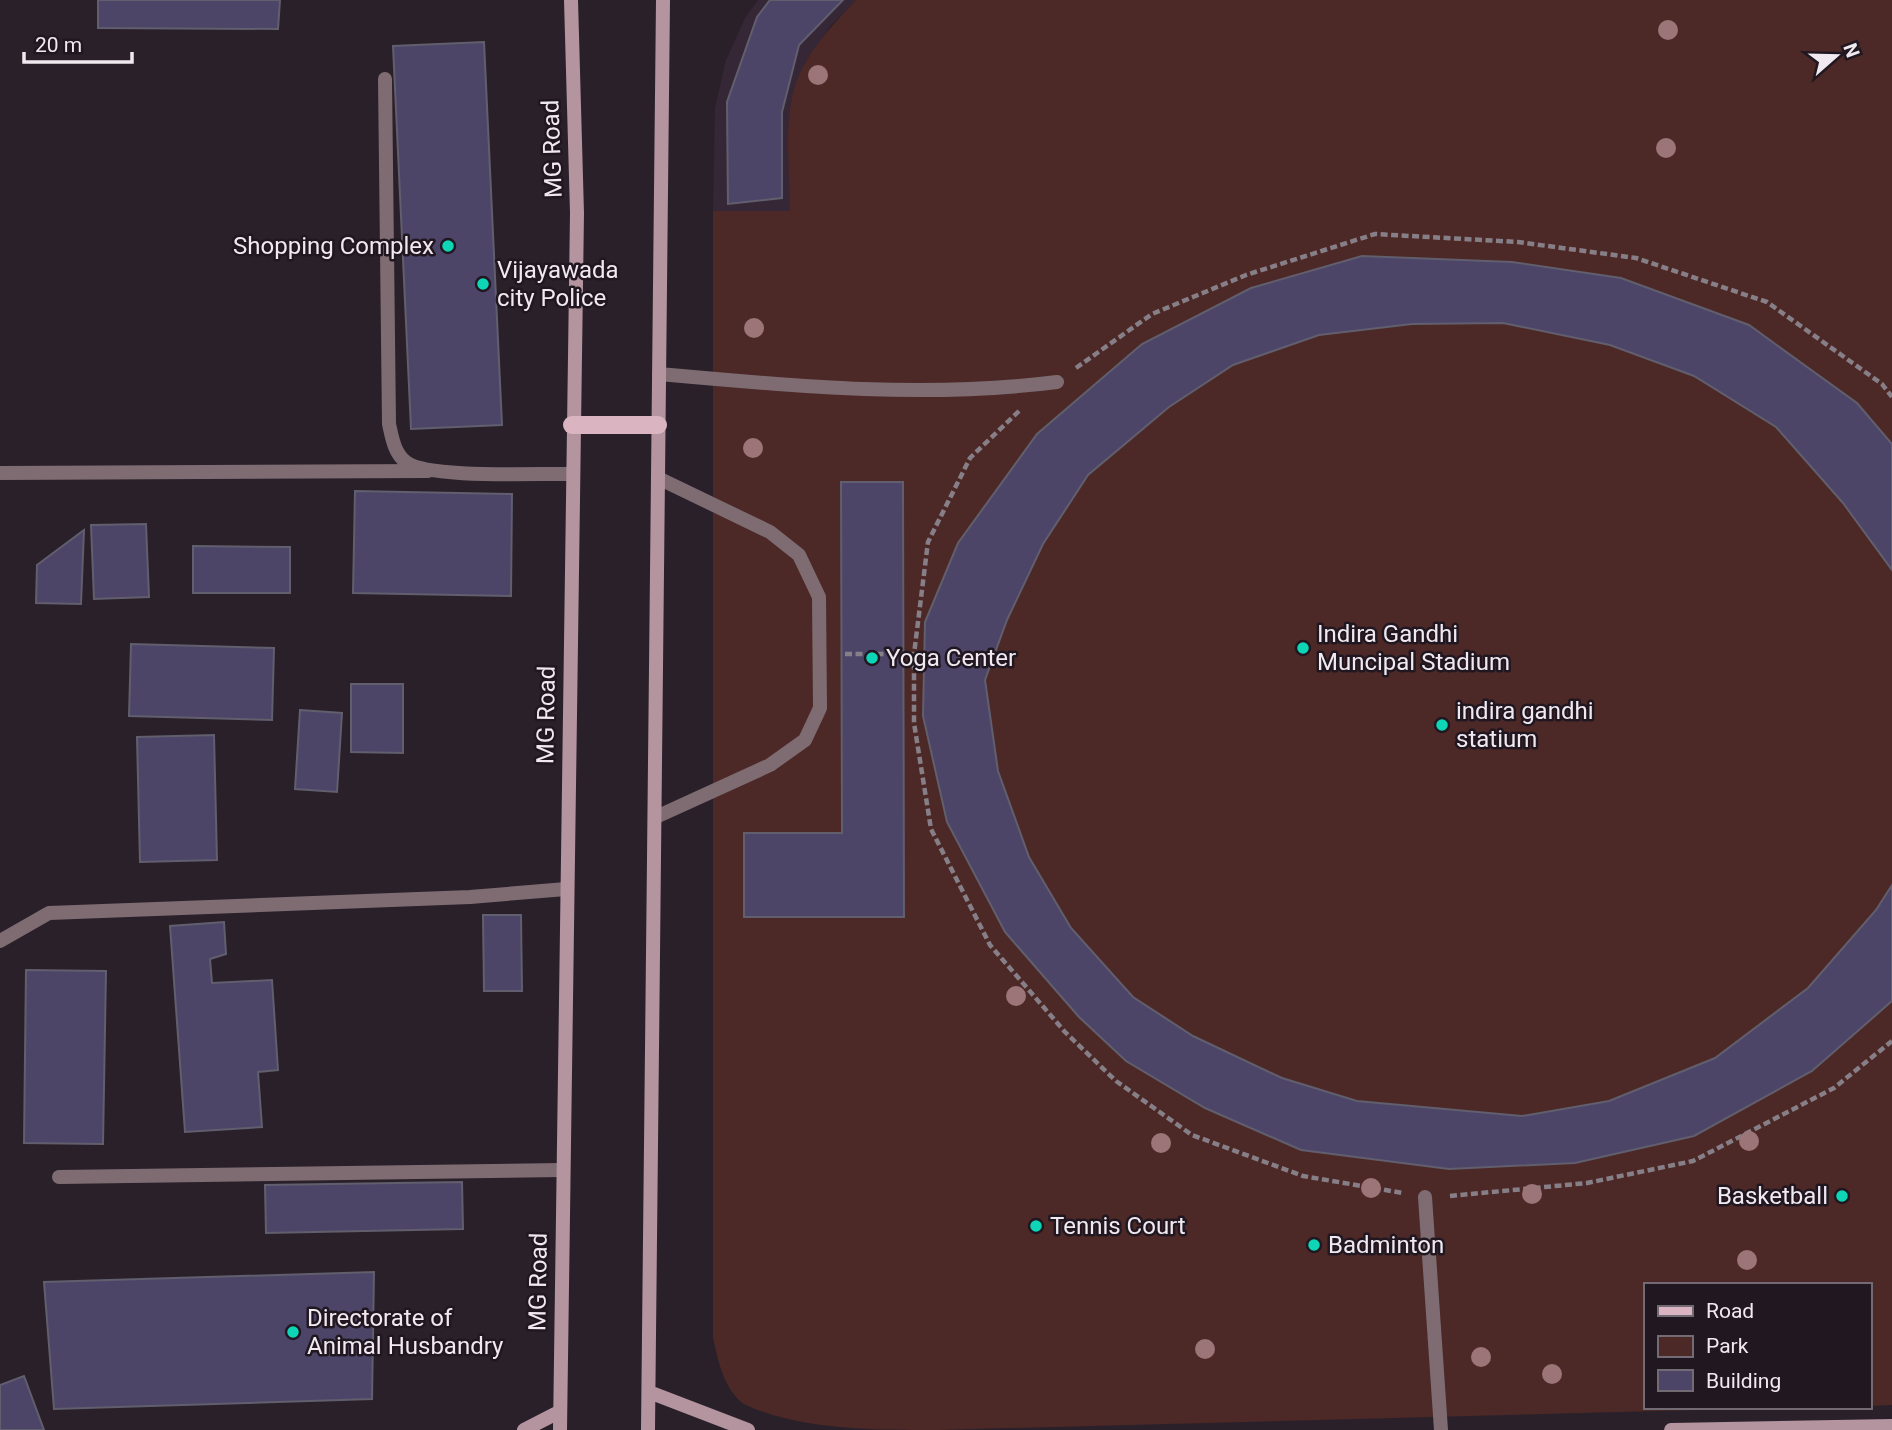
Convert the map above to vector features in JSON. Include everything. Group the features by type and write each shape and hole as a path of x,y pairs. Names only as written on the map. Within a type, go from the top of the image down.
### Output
{"main road":[{"name":"MG Road","path":"560,1430 577,213 571,0"},
{"path":"648,1430 663,0"},
{"path":"572,425 658,425"},
{"path":"649,1392 748,1430"},
{"path":"524,1430 559,1412"},
{"path":"1671,1430 1883,1428"}],"street":[{"path":"385,79 389,424 394,446 406,462 429,471"},
{"path":"659,374 884,391 1002,389 1057,382"},
{"path":"0,473 429,471 572,474"},
{"path":"656,817 770,765 805,740 820,708 819,597 799,555 770,532 658,478"},
{"path":"0,941 49,912 470,897 566,888"},
{"path":"59,1177 562,1170"},
{"path":"1425,1197 1441,1430"}],"path":[{"path":"1892,397 1882,384 1767,302 1636,258 1518,242 1374,234 1246,275 1152,314 1033,398 970,458 928,542 914,654 914,723 931,829 990,945 1065,1032 1116,1081 1192,1135 1303,1176 1425,1197 1587,1183 1693,1161 1834,1088 1892,1041"},
{"path":"820,655 914,654"}],"shaded area":[{"path":"758,0 856,0 831,25 806,61 791,102 790,211 713,211 715,108 726,60 745,18"}],"green space":[{"name":"Indira Gandhi Muncipal Stadium","path":"856,0 1892,0 1892,1405 1871,1406 1871,1283 1644,1283 1644,1409 1730,1409 889,1430 838,1427 788,1419 744,1404 731,1391 723,1374 713,1338 713,211 790,211 788,129 794,88 807,60 835,22"}],"building":[{"path":"98,0 280,0 278,29 98,28"},
{"path":"770,0 843,0 799,45 782,112 782,198 728,204 727,102 757,17"},
{"name":"Shopping Complex","path":"484,42 502,425 411,429 393,46"},
{"path":"1362,256 1512,262 1621,278 1749,325 1857,403 1892,444 1892,570 1843,503 1776,427 1694,376 1610,345 1503,323 1412,324 1319,335 1233,365 1169,407 1088,475 1043,544 1007,620 985,680 998,771 1029,857 1071,928 1133,997 1193,1036 1282,1078 1357,1101 1522,1116 1609,1101 1715,1058 1808,988 1876,910 1892,885 1892,1001 1812,1071 1694,1136 1575,1163 1449,1169 1301,1150 1205,1108 1126,1061 1079,1017 1005,932 947,822 923,716 925,622 958,543 1037,434 1142,344 1251,288"},
{"name":"Yoga Center","path":"841,482 903,482 904,917 744,917 744,833 842,833"},
{"path":"355,491 512,494 511,596 353,593"},
{"path":"146,524 149,597 94,599 91,525"},
{"path":"84,530 81,604 36,603 37,565"},
{"path":"193,546 290,547 290,593 193,593"},
{"path":"131,644 274,648 272,720 129,716"},
{"path":"351,684 403,684 403,753 351,752"},
{"path":"300,710 342,713 337,792 295,789"},
{"path":"214,735 217,860 140,862 137,737"},
{"path":"483,915 521,915 522,991 484,991"},
{"path":"224,922 226,954 210,959 212,983 272,980 278,1070 258,1072 262,1127 185,1132 170,926"},
{"path":"26,970 106,971 103,1144 24,1143"},
{"path":"462,1182 463,1229 266,1233 265,1185"},
{"path":"374,1272 372,1399 54,1409 44,1282"},
{"path":"24,1376 44,1430 0,1430 0,1385"}],"place":[{"name":"Shopping Complex","path":"448,246"},
{"name":"Vijayawada city Police","path":"483,284"},
{"name":"Indira Gandhi Muncipal Stadium","path":"1303,648"},
{"name":"Yoga Center","path":"872,658"},
{"name":"indira gandhi statium","path":"1442,725"},
{"name":"Basketball","path":"1842,1196"},
{"name":"Tennis Court","path":"1036,1226"},
{"name":"Badminton","path":"1314,1245"},
{"name":"Directorate of Animal Husbandry","path":"293,1332"}]}
